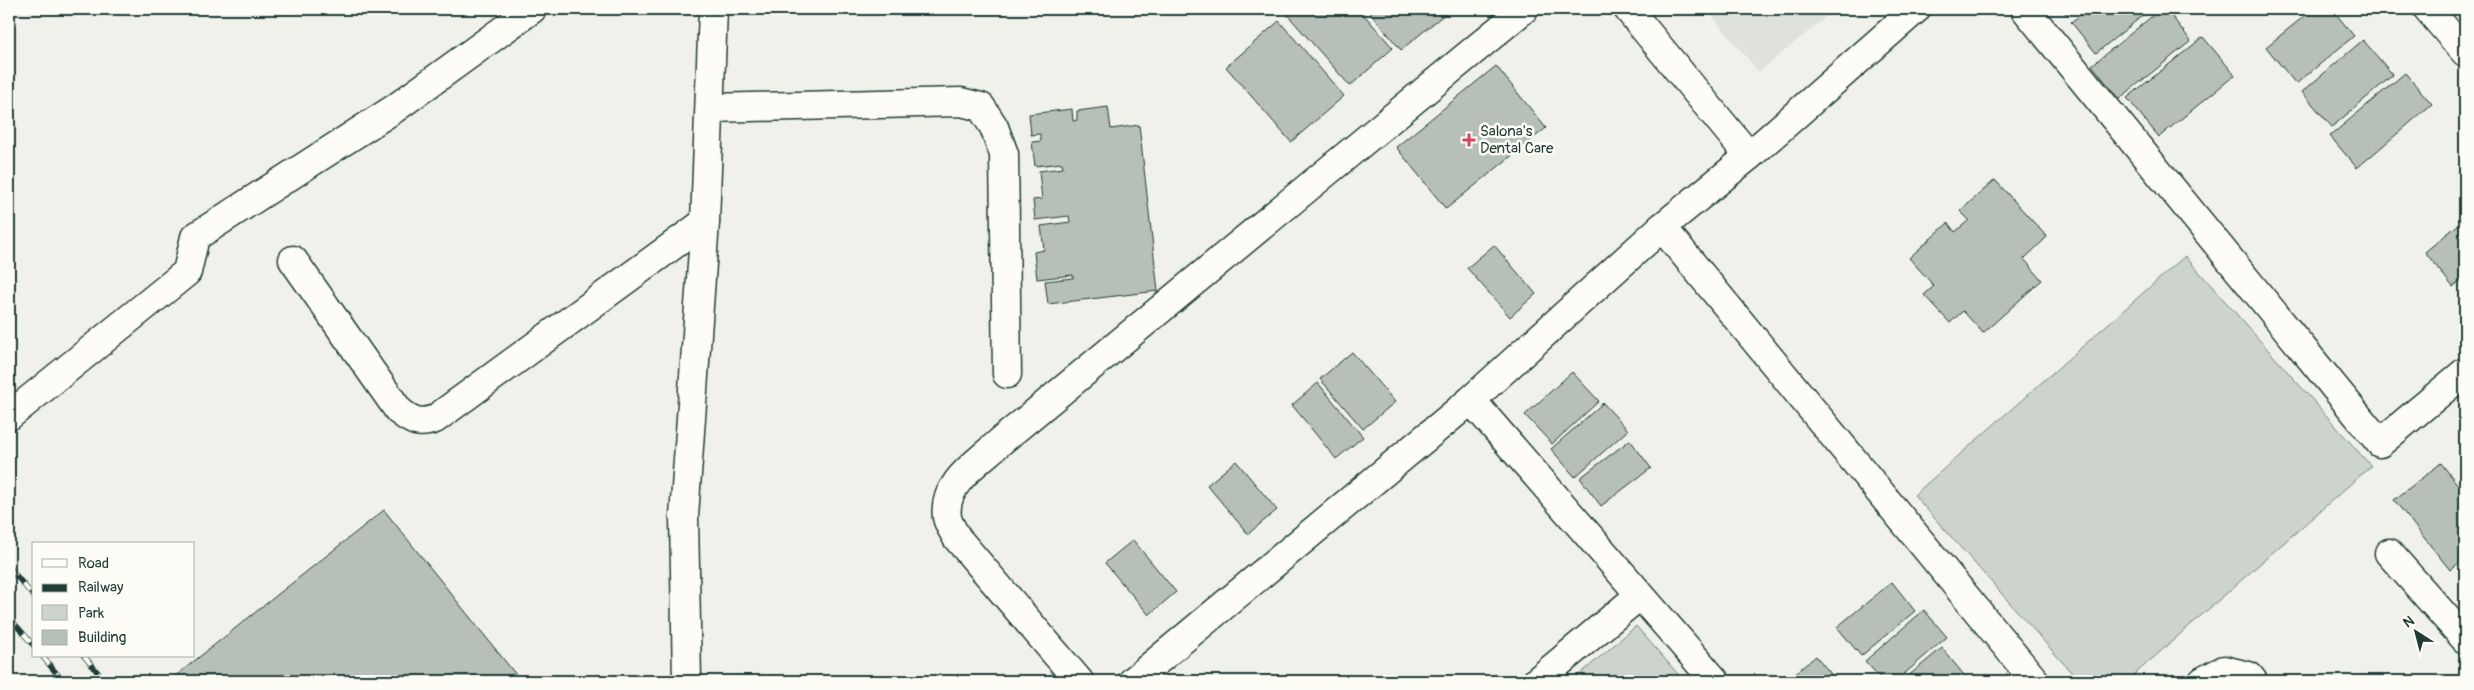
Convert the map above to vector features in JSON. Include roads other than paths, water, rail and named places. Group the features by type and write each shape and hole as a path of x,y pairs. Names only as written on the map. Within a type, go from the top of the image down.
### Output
{"street":[{"path":"9,416 187,272 195,237 394,109 532,9"},
{"path":"687,681 684,516 705,222 713,9"},
{"path":"1079,681 957,538 947,518 948,497 957,482 1009,435 1524,9"},
{"path":"1628,9 1749,156"},
{"path":"1133,681 1471,400 1662,227 1749,156 1916,9"},
{"path":"2025,9 2380,443 2465,372"},
{"path":"2428,9 2465,52"},
{"path":"710,108 961,102 981,107 994,127 1004,154 1007,374"},
{"path":"293,260 399,411 412,422 424,423 435,419 705,222"},
{"path":"1662,227 2035,681"},
{"path":"1471,400 1716,681"},
{"path":"2389,553 2465,639"},
{"path":"1537,681 1640,595"},
{"path":"2203,681 2224,670 2249,676 2253,681"}],"railway":[{"path":"9,567 32,595"},
{"path":"9,617 32,644"},
{"path":"44,658 63,681"},
{"path":"86,658 105,681"}],"place":[{"name":"Salona's Dental Care","path":"1469,140"}]}
